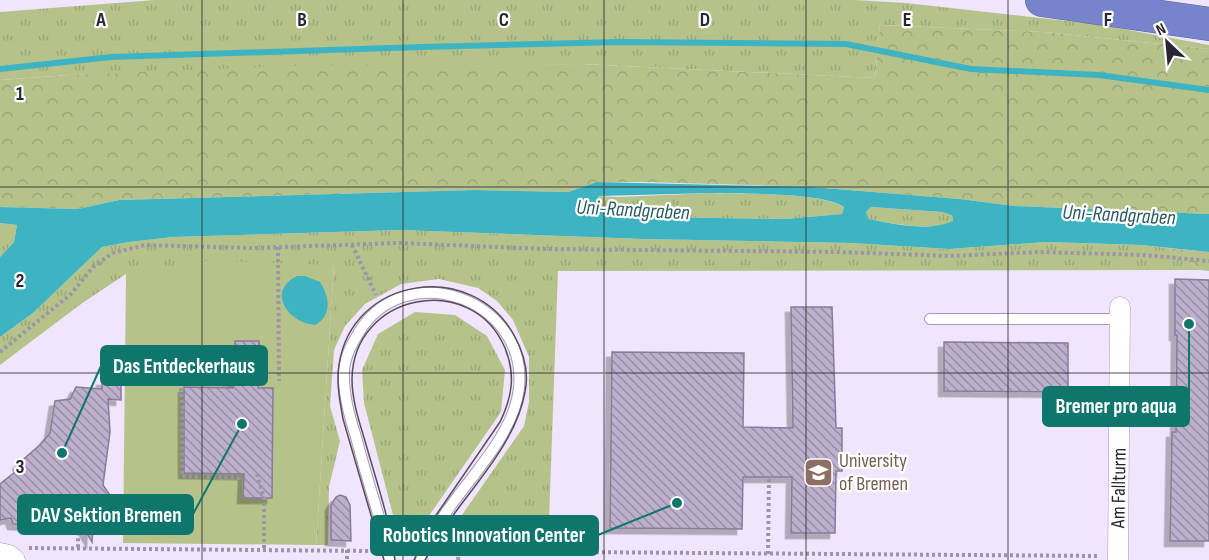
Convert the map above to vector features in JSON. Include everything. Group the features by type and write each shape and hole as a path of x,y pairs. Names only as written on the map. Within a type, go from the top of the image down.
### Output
{"highway":[{"path":"1042,0 1209,24"}],"street":[{"name":"Am Fallturm","path":"1118,558 1120,313"},
{"path":"0,553 9,555 15,560"}],"lane":[{"path":"388,555 350,416 344,389 344,368 348,352 363,325 382,308 404,297 422,293 453,294 482,307 495,319 512,343 518,364 519,388 513,413 503,434 446,512 422,556"},
{"path":"930,319 1120,313"}],"path":[{"path":"0,352 71,294 93,267 113,254 145,245 278,247 399,243 544,249 839,252 949,256 1038,252 1144,255 1209,261"},
{"path":"352,245 382,308"},
{"path":"278,247 279,381"},
{"path":"223,387 246,358"},
{"path":"182,388 184,409 182,412 182,476 239,478 239,474"},
{"path":"257,474 264,498 264,549"},
{"path":"768,554 769,477"},
{"path":"74,515 78,527 78,547"},
{"path":"15,560 31,547 347,550 388,555"},
{"path":"347,550 347,560"},
{"path":"422,556 459,552 1118,558"},
{"path":"458,560 459,552"}],"green space":[{"path":"155,0 855,0 906,3 1102,25 1209,45 1209,49 1044,32 880,25 875,78 582,64 69,75 0,80 0,12"},
{"path":"880,25 1044,32 1209,49 1209,214 1014,206 960,199 811,187 642,182 597,182 568,192 475,190 119,200 78,209 0,207 0,80 283,66 582,64 875,78"},
{"path":"712,193 800,196 833,202 844,207 842,214 785,219 650,217 614,214 598,205 598,196"},
{"path":"871,207 942,212 952,214 953,222 922,226 867,219 866,212"},
{"path":"0,223 17,225 14,242 0,257"},
{"path":"400,230 643,239 851,243 949,249 1046,242 1141,245 1168,248 1200,270 558,271 548,548 441,545 524,426 529,402 529,357 513,320 497,301 478,288 439,279 401,284 365,304 345,326 334,350 330,406 340,441 329,487 328,545 316,545 334,265 126,274 81,304 0,365 0,337 33,313 102,247 173,237"},
{"path":"1168,248 1209,252 1209,271 1200,270"},
{"path":"204,261 334,265 316,545 123,543 126,274"},
{"path":"415,312 455,315 487,336 505,370 501,412 426,520 414,545 401,546 364,403 362,370 378,334"}],"water":[{"name":"Uni-Randgraben","path":"597,182 811,187 960,199 1014,206 1209,214 1209,252 1141,245 1046,242 949,249 851,243 643,239 400,230 173,237 102,247 33,313 0,337 0,257 14,242 17,225 0,223 0,207 78,209 119,200 475,190 568,192","holes":["712,193 800,196 833,202 844,207 842,214 785,219 650,217 614,214 599,205 598,196","871,207 942,212 952,215 953,221 922,227 889,223 868,219 866,212"]},
{"path":"297,276 305,276 320,282 326,294 327,311 321,321 315,325 296,319 284,305 283,290 288,282"}],"building":[{"path":"1175,279 1209,280 1209,541 1170,541 1172,432 1176,432"},
{"path":"791,307 832,307 836,428 842,428 842,471 836,471 835,533 791,533 792,477 743,477 742,529 610,528 612,352 744,353 743,427 793,428"},
{"path":"235,341 259,341 258,388 273,388 272,498 243,498 244,474 184,473 184,387 233,388"},
{"path":"944,342 1068,343 1068,392 944,391"},
{"path":"102,380 121,381 121,400 108,399 110,432 103,485 112,498 104,512 94,513 92,542 76,515 34,520 34,525 13,524 11,518 0,520 0,484 20,468 18,464 50,433 55,401 70,399 76,387 102,389"},
{"path":"340,495 346,497 350,505 351,541 331,540 331,505"}],"waterway":[{"path":"0,69 111,57 421,47 618,42 846,44 971,69 1099,75 1209,90"}],"tram line":[{"path":"384,560 343,419 338,385 339,365 349,335 366,312 389,296 416,288 444,288 471,295 495,311 514,335 520,349 525,363 526,385 519,415 509,437 450,519 425,560"},
{"path":"395,560 386,515 356,410 352,379 358,350 372,327 392,311 416,302 442,301 467,308 489,323 505,348 511,367 511,386 500,422 432,521 414,560"}],"place":[{"name":"Bremer pro aqua","path":"1189,324"},
{"name":"DAV Sektion Bremen","path":"242,424"},
{"name":"Das Entdeckerhaus","path":"62,453"},
{"name":"University of Bremen","path":"818,473"},
{"name":"Robotics Innovation Center","path":"677,503"}]}
